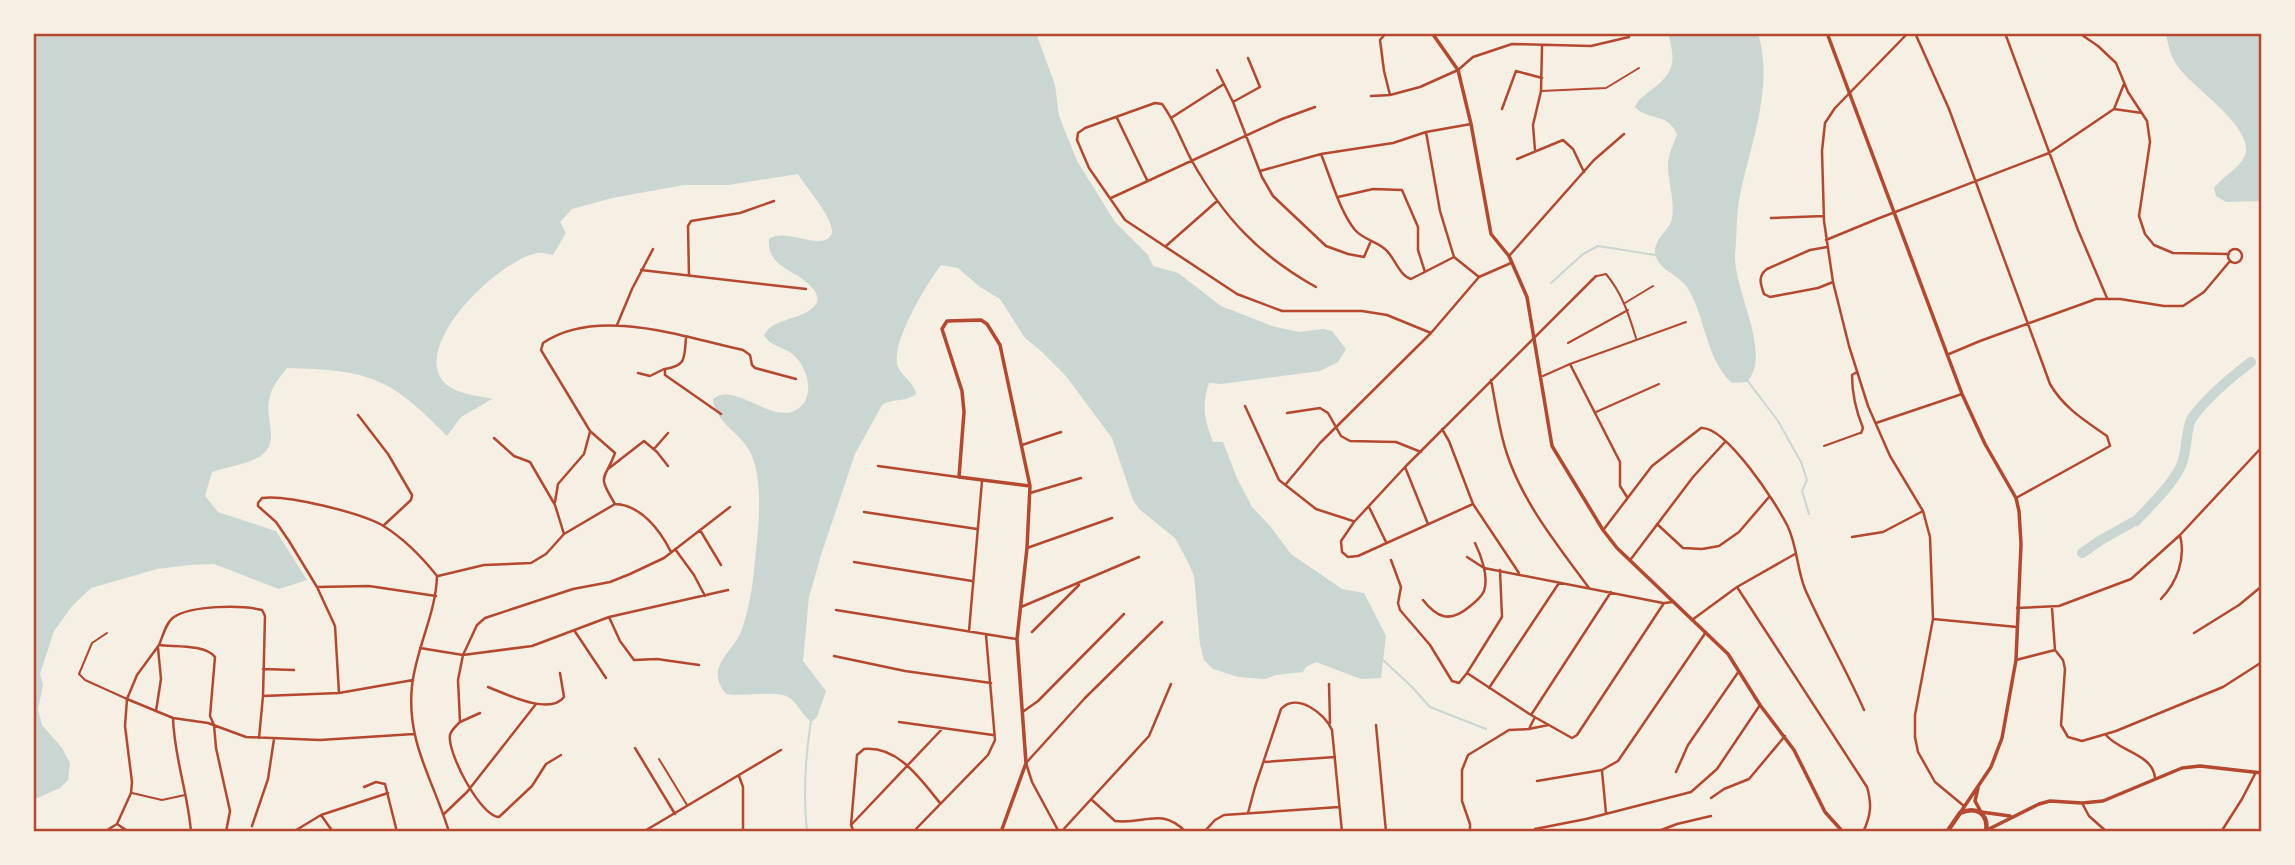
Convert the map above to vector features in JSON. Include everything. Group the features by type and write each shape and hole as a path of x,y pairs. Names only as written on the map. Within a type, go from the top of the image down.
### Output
{"main road":[{"path":"1947,832 1960,813 1972,810 1981,812 1986,819 1987,831"}],"street":[{"path":"1385,33 1380,40 1390,95"},
{"path":"1432,33 1458,70 1491,234 1512,262 1527,297 1552,446 1603,530 1629,561 1728,654 1760,705 1785,736 1801,762 1820,803 1843,832"},
{"path":"1827,33 1962,394 1985,444 2016,498 2019,511 2021,544 2016,660 2002,737 1996,756 1979,787 1960,813"},
{"path":"1908,33 1829,115 1823,131 1824,216 1833,282 1857,372 1875,424 1927,522 1932,552 1933,619 1915,716 1918,752 1935,782 1964,806"},
{"path":"1915,33 1942,90 2026,324 2056,394 2072,412 2107,436 2110,446 2016,498"},
{"path":"2005,33 2107,298"},
{"path":"2078,33 2098,46 2116,63 2124,84 2143,113 2150,135 2139,216 2145,233 2154,245 2173,253 2229,254 2235,249 2242,254 2239,262 2230,261"},
{"path":"1371,96 1390,95 1429,83 1458,70 1473,57 1498,47 1522,43 1591,46 1629,37"},
{"path":"1535,150 1533,125 1541,91 1542,45"},
{"path":"1233,102 1260,87 1248,58"},
{"path":"1217,70 1266,184 1280,205 1326,246 1364,257 1370,243"},
{"path":"1502,109 1516,71 1542,78"},
{"path":"1826,240 2049,153 2114,109 2124,84"},
{"path":"1171,118 1224,85"},
{"path":"1316,287 1284,268 1240,230 1216,201 1162,104 1155,103 1081,130 1077,135 1089,168 1125,220 1237,294 1282,311 1362,311 1387,314 1431,333"},
{"path":"1110,199 1147,180 1315,107"},
{"path":"2114,109 2143,113"},
{"path":"1117,118 1147,180"},
{"path":"1260,170 1321,154 1394,143 1426,132 1471,124"},
{"path":"1426,132 1440,212 1454,257 1479,277"},
{"path":"1508,256 1584,172 1624,134"},
{"path":"1517,159 1560,139 1569,144 1584,172"},
{"path":"1321,154 1352,226 1370,243 1376,243 1388,252 1408,279 1454,257"},
{"path":"1338,197 1373,189 1402,190 1418,228 1418,250 1425,272"},
{"path":"689,276 688,226 691,221 740,213 774,201"},
{"path":"1165,247 1216,201"},
{"path":"1771,218 1824,216"},
{"path":"1828,246 1810,250 1767,269 1760,279 1764,294 1770,297 1818,288 1833,282"},
{"path":"617,325 653,249"},
{"path":"1949,354 2079,304 2107,298 2183,306 2204,292 2230,261 2229,254"},
{"path":"1286,484 1337,426 1431,333 1479,277 1512,262"},
{"path":"641,270 806,289"},
{"path":"1473,504 1358,556 1345,556 1340,545 1354,522 1405,467 1596,276"},
{"path":"959,477 964,412 956,369 942,325 947,321 977,319 987,324 1002,348 1030,486 1027,548 1017,639 1026,763 1032,782 1060,832 1092,800 1152,731 1171,684"},
{"path":"615,504 603,480 615,453 590,431 541,349 545,341 568,330 617,325 743,350 750,355 755,368 796,379"},
{"path":"638,373 650,376 676,367 682,362 686,338"},
{"path":"1570,364 1620,462 1620,486 1628,498"},
{"path":"665,369 667,377 722,414"},
{"path":"1857,372 1852,375 1852,381 1856,408 1863,428 1861,433"},
{"path":"1491,380 1500,430 1513,471 1556,543 1590,588"},
{"path":"1875,424 1962,394"},
{"path":"1245,405 1281,482 1316,509 1354,522"},
{"path":"1287,413 1320,408 1328,413 1341,436 1350,442 1396,442 1421,452"},
{"path":"358,415 388,454 412,495 411,500 383,526"},
{"path":"1603,530 1652,466 1701,428 1710,429 1751,469 1788,526 1804,586 1864,710"},
{"path":"1442,429 1473,504 1521,575"},
{"path":"555,505 558,484 584,454 590,431"},
{"path":"1022,445 1061,432"},
{"path":"654,449 668,433"},
{"path":"494,438 514,456 528,460 555,505 564,534"},
{"path":"605,471 642,442 654,449 668,466"},
{"path":"1629,561 1725,442"},
{"path":"2017,608 2052,608 2126,582 2139,574 2180,536 2262,447"},
{"path":"878,466 1030,486"},
{"path":"1405,467 1428,524"},
{"path":"1030,493 1081,478"},
{"path":"969,631 982,481"},
{"path":"1657,524 1683,548 1719,546 1739,532 1769,496"},
{"path":"339,693 336,630 317,587 283,532 258,505 264,497 289,498 368,519 383,526 422,558 438,576 437,596 420,648 411,701 414,734 424,770 449,832"},
{"path":"438,576 484,565 531,563 546,554 564,534 615,504 625,504 636,509 663,536 671,552"},
{"path":"460,722 458,680 463,655 477,625 485,618 573,589 614,581 671,552 730,507"},
{"path":"1369,507 1385,542"},
{"path":"1852,537 1883,532 1923,510"},
{"path":"864,512 977,529"},
{"path":"1027,548 1112,518"},
{"path":"699,530 721,565"},
{"path":"2161,599 2171,589 2181,564 2183,553 2180,536"},
{"path":"1423,600 1433,612 1443,618 1456,616 1482,595 1485,586 1483,568 1475,543"},
{"path":"675,549 705,596"},
{"path":"1692,620 1737,587 1795,554"},
{"path":"1021,607 1139,557"},
{"path":"1467,558 1483,568 1673,603"},
{"path":"1391,560 1401,587 1398,604 1400,610 1430,645 1452,681 1459,683 1502,617 1500,570"},
{"path":"854,562 972,581"},
{"path":"1032,632 1082,583"},
{"path":"1488,689 1559,583"},
{"path":"317,587 369,586 437,596"},
{"path":"2194,633 2239,606 2262,586"},
{"path":"1737,587 1867,787 1871,808 1870,818 1863,832"},
{"path":"420,648 463,655 541,644 610,617 728,590"},
{"path":"1529,729 1533,716 1611,592"},
{"path":"1467,673 1488,689 1573,738 1664,603"},
{"path":"116,832 131,793 132,782 125,726 127,699 141,669 158,646 167,624 179,614 211,608 258,609 265,616 259,738"},
{"path":"2052,608 2056,650 2065,669 2060,719 2068,737 2081,741 2106,735 2223,687 2262,662"},
{"path":"836,610 1017,639"},
{"path":"1023,711 1038,701 1124,614"},
{"path":"610,617 620,641 634,660 656,659 699,665"},
{"path":"1933,619 2017,627"},
{"path":"1001,832 1026,763 1085,698 1162,622"},
{"path":"574,630 606,678"},
{"path":"1537,781 1602,770 1622,756 1706,632"},
{"path":"913,832 994,746 986,635"},
{"path":"158,646 202,649 212,653 215,660 210,714 230,811 226,832"},
{"path":"156,711 161,678 158,646"},
{"path":"2016,660 2056,650"},
{"path":"834,656 905,671 991,683"},
{"path":"263,668 294,670"},
{"path":"1676,772 1688,744 1739,670"},
{"path":"488,687 536,704 563,700 560,673"},
{"path":"263,696 339,693 413,680"},
{"path":"1329,684 1329,724 1342,832"},
{"path":"127,699 173,718 214,725 239,735 259,738 343,739 414,734"},
{"path":"444,814 469,789 536,704"},
{"path":"1248,813 1281,709 1287,704 1304,704 1329,724"},
{"path":"1535,829 1691,792 1724,760 1760,705"},
{"path":"480,713 460,722 452,730 450,738 455,759 469,789 490,815 499,817 532,786 547,764 561,755"},
{"path":"173,718 174,740 191,832"},
{"path":"899,722 995,736"},
{"path":"1376,725 1386,832"},
{"path":"1470,832 1462,801 1463,763 1468,755 1501,733 1548,725"},
{"path":"851,825 943,728"},
{"path":"2106,735 2150,764 2155,778"},
{"path":"1711,799 1724,789 1749,779 1785,736"},
{"path":"252,826 268,779 274,739"},
{"path":"635,748 674,814"},
{"path":"855,832 851,825 857,755 868,748 893,756 908,765 940,803"},
{"path":"643,832 781,750"},
{"path":"1264,762 1335,757"},
{"path":"1987,831 2012,816 2050,801 2103,801 2172,770 2200,766 2259,773 2221,832"},
{"path":"1602,770 1606,813"},
{"path":"739,776 743,787 743,832"},
{"path":"364,787 379,782 386,784 397,832"},
{"path":"1979,787 1975,801 1981,812 2012,816"},
{"path":"293,832 321,815 388,793"},
{"path":"1092,800 1115,821 1165,818 1186,832"},
{"path":"2082,803 2092,820 2107,832"},
{"path":"1204,832 1219,817 1339,807"},
{"path":"321,815 333,832"},
{"path":"1656,832 1712,816"},
{"path":"103,832 118,825"},
{"path":"118,825 129,832"}],"lane":[{"path":"1541,91 1606,88 1639,68"},
{"path":"1596,276 1606,274 1628,310 1637,340"},
{"path":"1624,303 1653,286"},
{"path":"1568,343 1628,310"},
{"path":"1540,377 1686,322"},
{"path":"1594,413 1659,384"},
{"path":"1824,446 1861,433"},
{"path":"107,632 92,643 79,674 85,680 127,699"},
{"path":"659,758 688,807"},
{"path":"131,793 162,800 186,795"}],"shaded area":[{"path":"33,33 1036,33 1055,85 1059,116 1077,161 1115,222 1148,255 1153,266 1178,273 1221,306 1272,326 1299,332 1323,329 1332,331 1346,349 1338,362 1320,371 1221,384 1209,383 1205,413 1213,442 1223,442 1252,507 1291,554 1342,589 1364,593 1386,636 1381,678 1361,679 1316,662 1306,667 1303,672 1265,679 1238,677 1213,669 1204,660 1200,644 1194,576 1175,538 1139,509 1133,500 1112,438 1066,376 1025,338 1000,299 980,287 958,268 941,265 911,314 899,344 898,367 916,394 882,405 855,454 809,597 803,661 826,691 817,717 811,722 791,699 783,695 726,694 720,684 719,667 738,638 748,608 757,542 759,492 749,450 718,414 713,399 721,395 731,395 776,412 786,413 803,405 806,398 808,382 802,365 791,353 773,344 764,335 774,325 812,309 817,298 808,283 773,257 769,249 769,239 784,236 819,241 826,240 831,235 830,222 798,174 728,185 684,185 612,198 572,209 560,222 566,233 553,255 537,253 503,270 465,304 450,325 440,345 437,364 442,380 458,391 492,399 461,417 447,436 409,401 376,381 339,371 287,368 270,396 268,408 271,438 266,451 249,462 212,472 205,496 218,512 276,531 307,580 279,589 214,564 157,569 91,588 72,606 54,631 40,674 43,685 38,709 42,725 62,748 70,763 68,780 60,788 33,800"},
{"path":"1668,33 1758,33 1762,53 1762,94 1739,202 1735,254 1756,355 1754,370 1747,382 1732,383 1723,373 1716,362 1687,287 1656,258 1657,242 1672,219 1668,165 1677,134 1668,122 1640,112 1635,107 1669,72 1672,52"},
{"path":"2166,33 2262,33 2262,201 2226,202 2216,196 2214,188 2244,156 2244,140 2229,117 2176,64"}],"waterway":[{"path":"1551,283 1583,254 1598,246 1655,255"},
{"path":"2136,521 2167,488 2181,466 2192,418 2212,395 2251,362"},
{"path":"1747,380 1778,421 1801,462 1807,480 1802,491 1809,514"},
{"path":"2082,553 2133,522"},
{"path":"1382,659 1430,707 1486,729"},
{"path":"807,832 805,776 811,721"}]}
